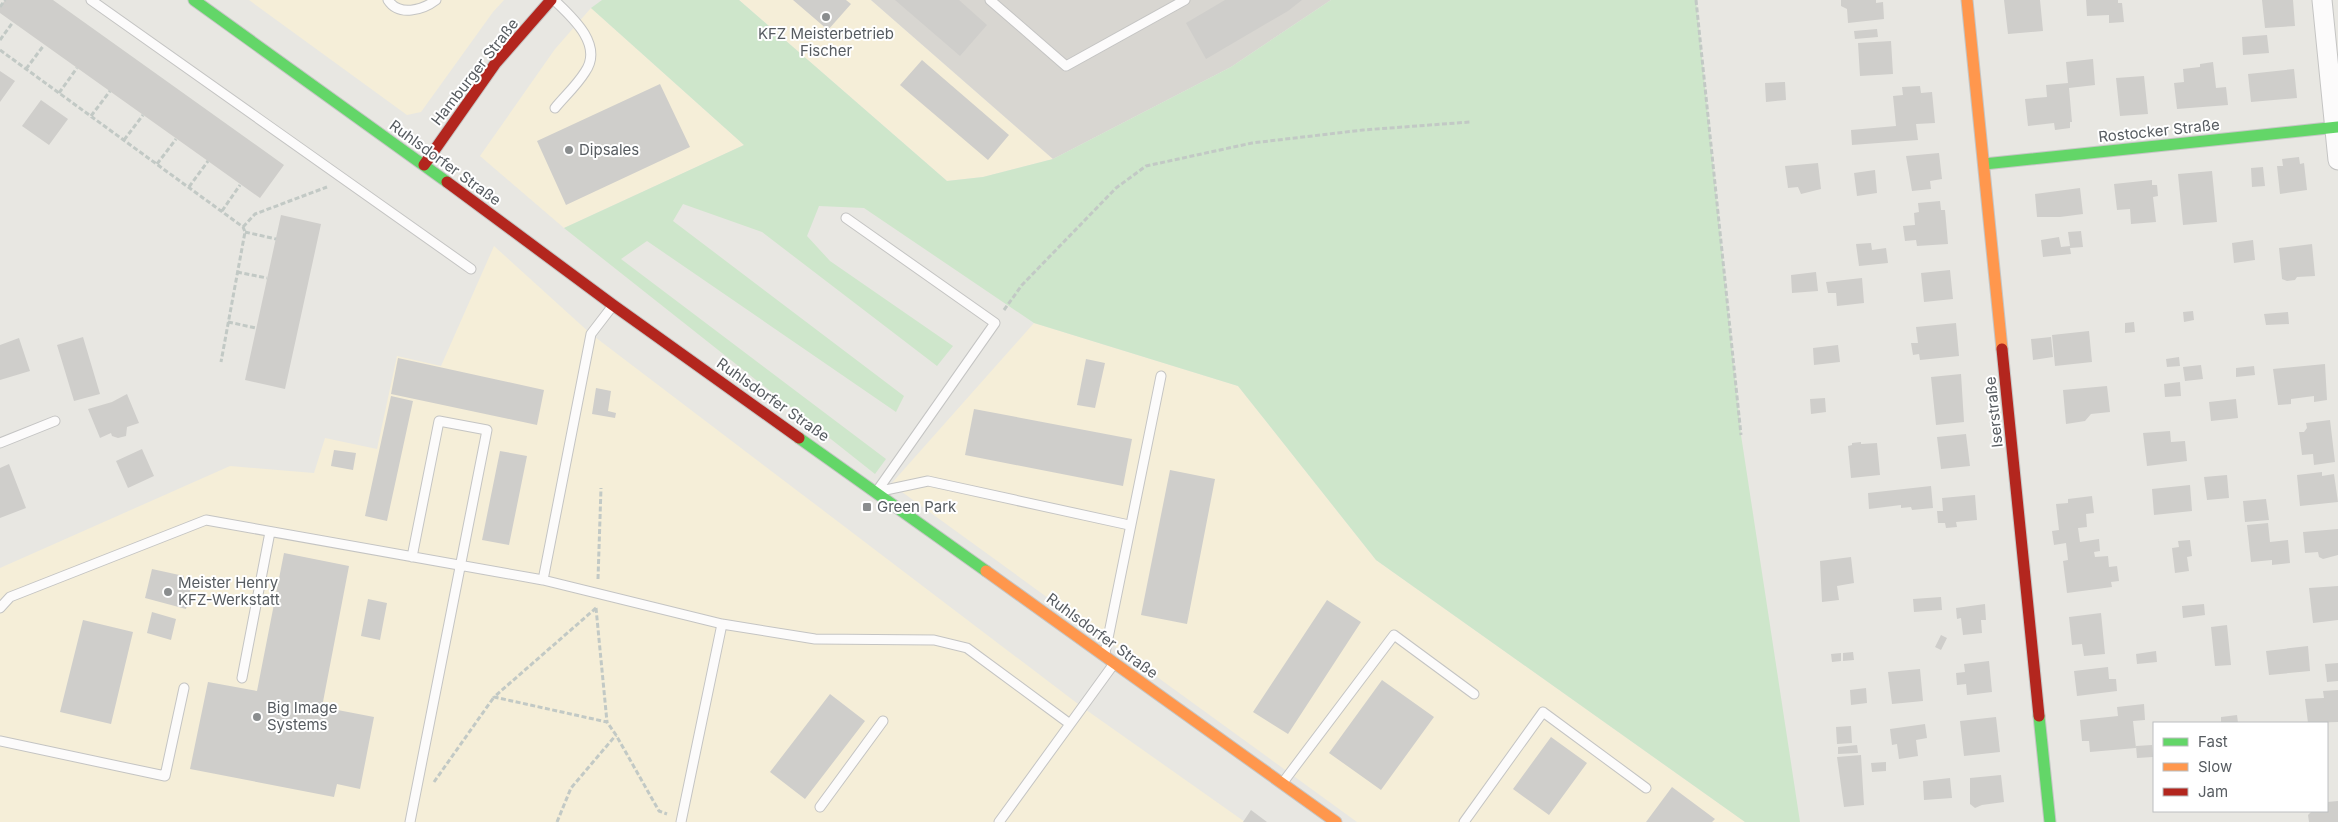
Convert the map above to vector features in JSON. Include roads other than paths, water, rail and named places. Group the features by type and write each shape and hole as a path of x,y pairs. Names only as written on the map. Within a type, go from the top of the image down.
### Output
{"street":[{"name":"Ruhlsdorfer Straße","path":"194,0 424,165 613,306 1336,822"},
{"name":"Hamburger Straße","path":"424,165 495,64 552,0"},
{"name":"Iserstraße","path":"1967,0 2050,822"},
{"path":"2322,0 2338,160"},
{"name":"Rostocker Straße","path":"1984,164 2336,127"}],"lane":[{"path":"92,0 471,268"},
{"path":"388,0 391,4 404,10 419,10 436,0"},
{"path":"552,0 578,23 589,44 589,59 586,71 554,108"},
{"path":"990,0 1066,66 1185,0"},
{"path":"846,218 995,323 876,492"},
{"path":"543,580 591,334 613,306"},
{"path":"1104,656 1129,525 1161,376"},
{"path":"0,443 55,421"},
{"path":"410,822 487,430 439,421 412,557"},
{"path":"876,492 928,481 1129,525"},
{"path":"0,608 10,597 206,520 543,580 722,624 815,639 934,640 967,648 1070,724"},
{"path":"242,678 270,532"},
{"path":"682,820 722,624"},
{"path":"1282,784 1394,635 1474,694"},
{"path":"999,822 1114,663"},
{"path":"0,741 165,776 184,688"},
{"path":"1464,822 1543,712 1646,788"},
{"path":"820,807 883,721"}],"place":[{"name":"KFZ Meisterbetrieb Fischer","path":"826,17"},
{"name":"Dipsales","path":"569,150"},
{"name":"Green Park","path":"867,507"},
{"name":"Meister Henry KFZ-Werkstatt","path":"168,592"},
{"name":"Big Image Systems","path":"257,717"}]}
